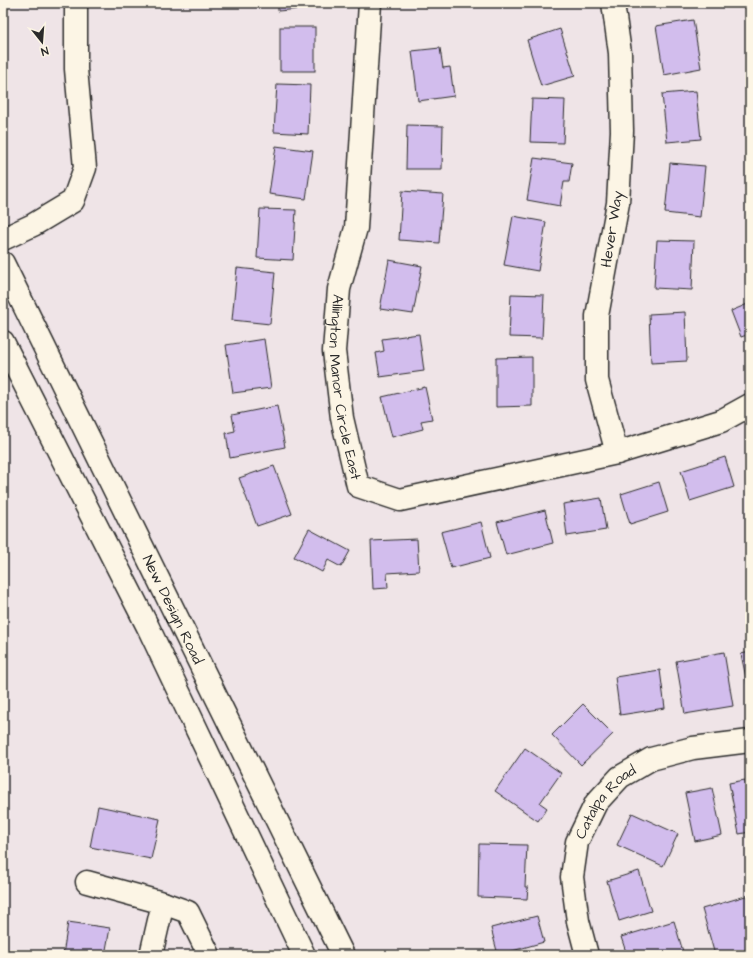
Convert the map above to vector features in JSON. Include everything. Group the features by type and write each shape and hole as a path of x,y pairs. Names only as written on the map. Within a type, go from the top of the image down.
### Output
{"street":[{"path":"3,239 33,225 73,201 86,168 76,69 76,3"},
{"name":"Allington Manor Circle East","path":"370,3 356,228 340,289 334,350 342,418 358,486 400,500 617,453 721,421 750,405"},
{"name":"Hever Way","path":"613,3 620,53 622,131 618,203 597,316 597,380 617,453"},
{"name":"New Design Road","path":"3,263 343,955"},
{"name":"New Design Road","path":"3,342 148,627 304,955"},
{"name":"Catalpa Road","path":"587,955 578,921 572,877 578,842 596,803 620,777 651,759 693,748 750,741"},
{"path":"87,882 163,902 188,912 209,955"},
{"path":"151,955 163,902"}],"building":[{"path":"278,3 310,3 311,8 278,11"},
{"path":"693,20 701,68 664,75 656,26"},
{"path":"280,27 315,27 315,71 280,71"},
{"path":"560,29 575,76 541,86 527,40"},
{"path":"440,48 443,68 450,67 454,96 418,101 412,51"},
{"path":"277,84 310,85 308,134 274,132"},
{"path":"696,91 701,139 667,142 662,94"},
{"path":"532,99 565,100 563,143 530,142"},
{"path":"407,125 443,126 442,169 406,169"},
{"path":"276,146 313,151 306,199 269,194"},
{"path":"534,158 572,163 569,182 564,182 560,206 527,200"},
{"path":"670,163 705,166 700,217 665,213"},
{"path":"402,191 443,194 439,243 399,240"},
{"path":"260,209 296,210 293,260 257,258"},
{"path":"513,216 546,222 538,271 504,265"},
{"path":"657,240 694,241 692,290 654,288"},
{"path":"389,260 422,266 413,314 380,309"},
{"path":"237,268 275,272 270,324 232,320"},
{"path":"511,294 544,295 542,338 509,337"},
{"path":"750,303 750,334 741,337 731,311"},
{"path":"685,312 687,361 651,363 649,314"},
{"path":"419,334 424,371 380,377 376,353 384,351 382,339"},
{"path":"264,339 271,388 233,393 226,345"},
{"path":"532,357 532,406 496,407 496,358"},
{"path":"425,387 432,419 421,421 423,429 392,437 382,397"},
{"path":"277,406 285,447 230,458 226,433 235,431 232,415"},
{"path":"725,457 734,487 690,501 681,471"},
{"path":"274,466 292,514 257,526 239,478"},
{"path":"659,482 668,512 630,524 621,494"},
{"path":"601,498 606,530 567,536 563,504"},
{"path":"545,510 553,543 506,555 497,522"},
{"path":"481,522 490,558 451,568 441,532"},
{"path":"309,529 350,551 341,567 328,560 322,572 294,557"},
{"path":"417,539 419,571 387,573 388,588 373,589 371,541"},
{"path":"724,652 733,706 685,714 676,661"},
{"path":"750,652 750,697 741,654"},
{"path":"660,670 665,708 620,715 615,677"},
{"path":"583,704 613,734 581,765 552,735"},
{"path":"525,748 561,773 540,803 547,808 538,821 495,791"},
{"path":"745,780 747,791 750,790 750,832 739,834 729,783"},
{"path":"712,788 722,835 695,841 685,793"},
{"path":"98,806 160,819 151,859 90,847"},
{"path":"632,813 678,834 663,866 617,845"},
{"path":"479,844 527,845 525,887 528,887 527,899 478,897"},
{"path":"639,871 651,911 619,921 607,881"},
{"path":"749,895 750,949 730,955 715,955 702,909"},
{"path":"537,916 544,942 498,955 491,928"},
{"path":"674,921 684,955 627,955 621,937"},
{"path":"68,922 110,928 105,955 63,955"}]}
